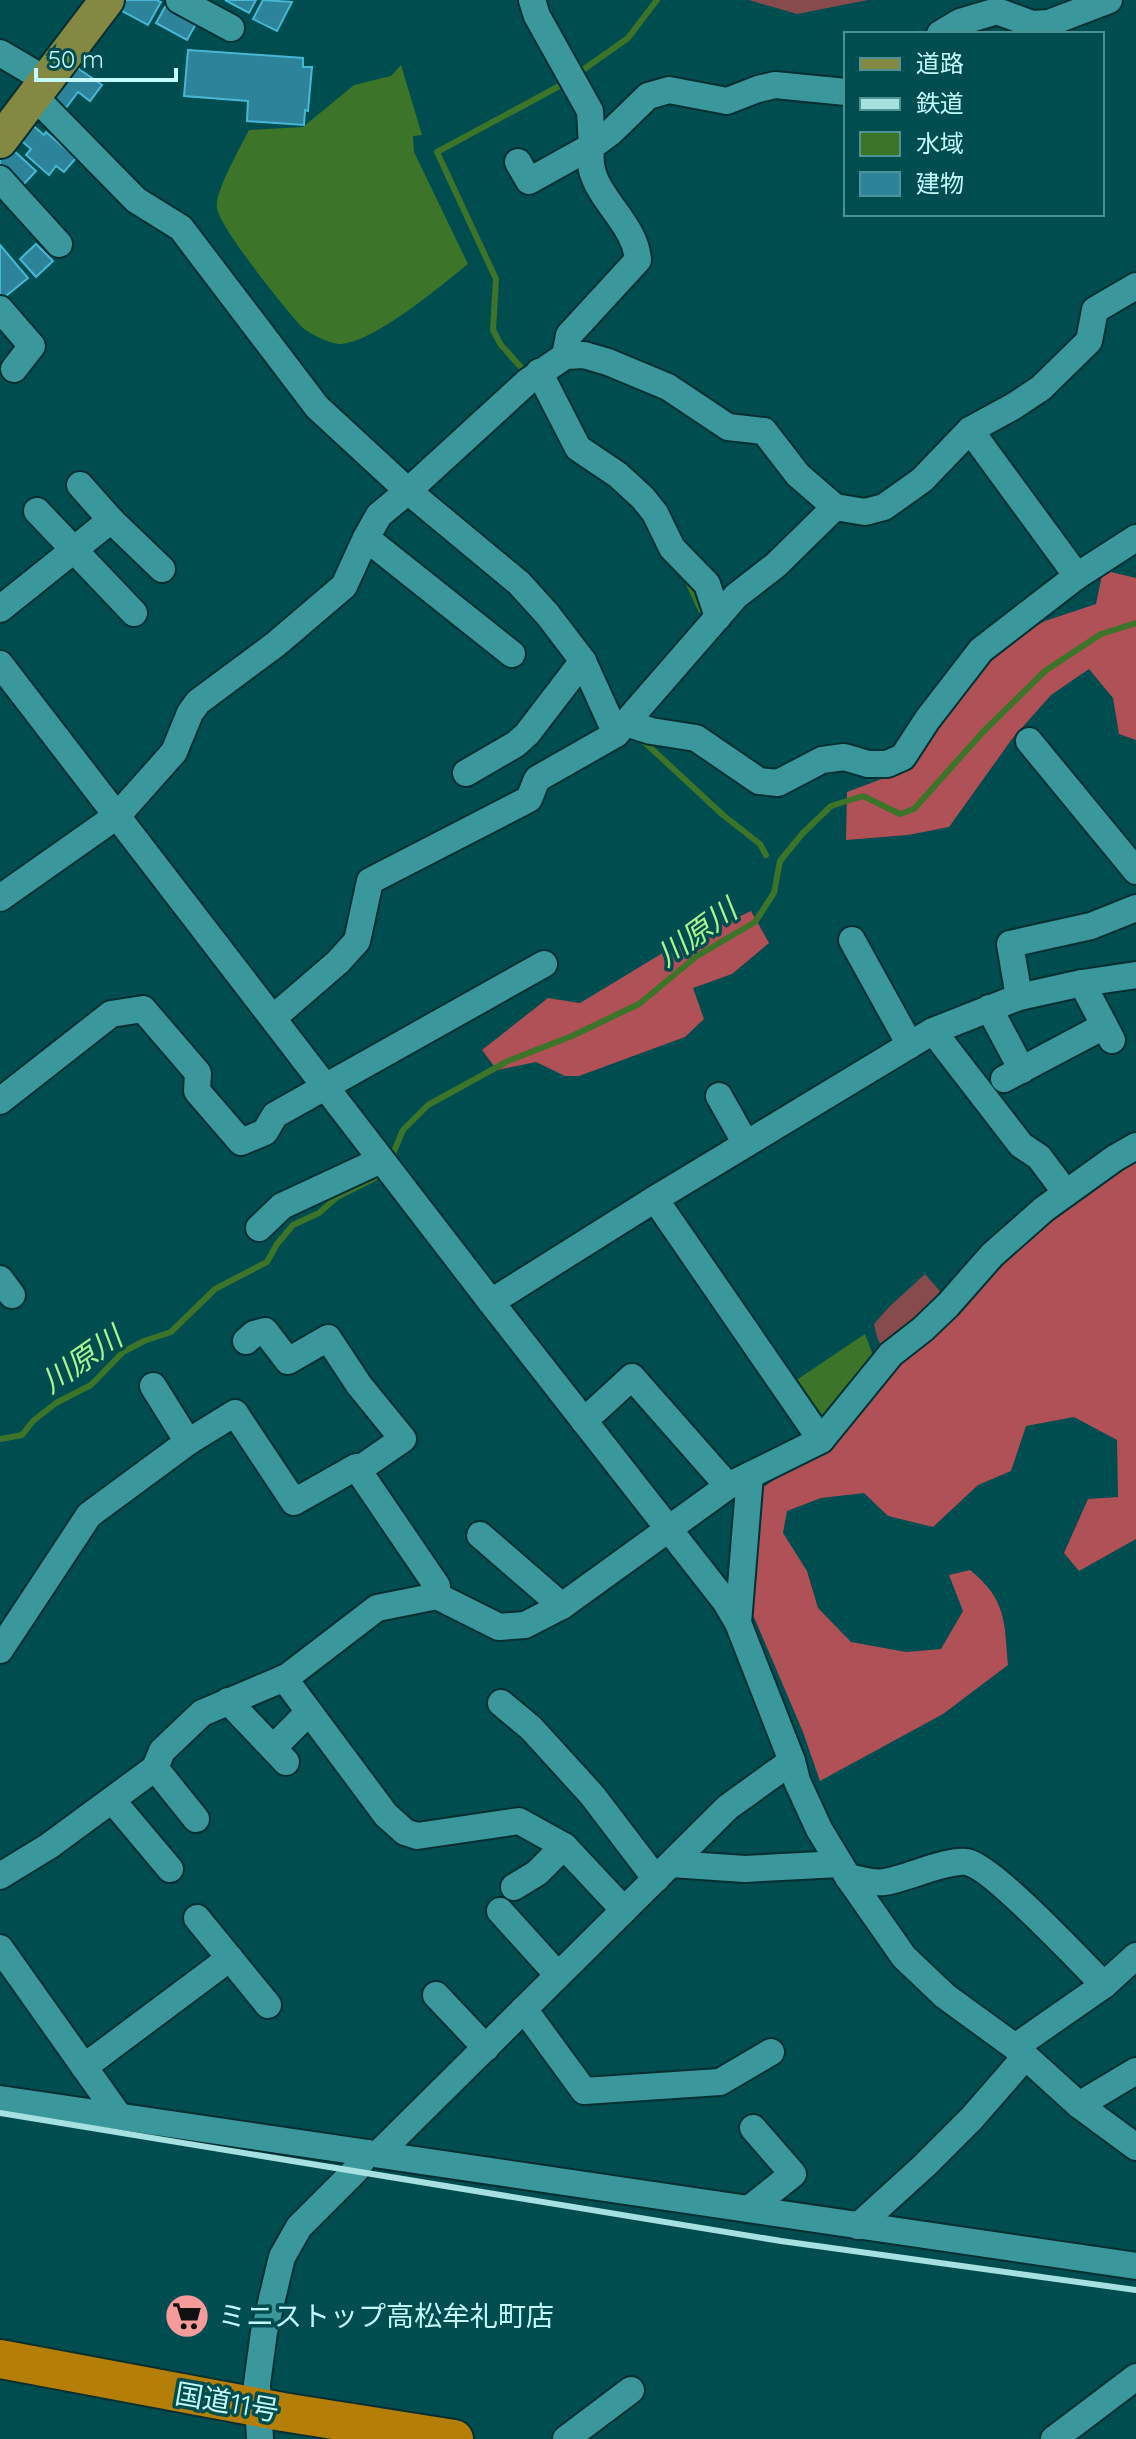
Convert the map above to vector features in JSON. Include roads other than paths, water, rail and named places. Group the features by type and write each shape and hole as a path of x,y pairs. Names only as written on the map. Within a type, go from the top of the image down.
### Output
{"highway":[{"name":"国道11号","path":"0,2359 259,2423 454,2439"}],"main road":[{"path":"0,141 107,0"}],"street":[{"path":"179,0 231,28"},
{"path":"532,0 537,16 590,111 592,146 589,158 593,178 637,244 638,260 569,335 565,356"},
{"path":"943,32 960,22 997,11 1032,24 1049,23 1109,0"},
{"path":"0,53 40,88 136,200 181,228 317,407 408,491 519,583 583,661 621,728"},
{"path":"518,162 529,181 592,146 648,96 669,90 727,101 775,85 844,92"},
{"path":"0,179 59,244"},
{"path":"0,898 118,815 174,752 190,713 198,702 276,644 344,586 379,515 533,377 565,356 584,355 608,362 668,387 728,427 764,431 798,475 835,507 865,512 884,507 922,480 970,430 1041,388 1089,341 1095,310 1136,286"},
{"path":"0,309 32,346 14,369"},
{"path":"533,377 578,448 618,475 655,513 672,548 707,584 718,617"},
{"path":"970,430 1077,576"},
{"path":"80,485 162,569"},
{"path":"273,1018 338,962 357,941 370,881 529,799 537,779 621,728 736,596 776,565 835,507"},
{"path":"37,511 134,613"},
{"path":"0,609 111,520"},
{"path":"366,538 512,654"},
{"path":"621,728 696,738 759,781 778,783 822,760 844,757 868,764 887,764 903,757 927,720 981,650 1077,576 1136,538"},
{"path":"466,773 516,744 527,734 583,661"},
{"path":"0,664 725,1601 738,1623 797,1781 819,1829 904,1957 945,1996 1020,2052 1079,2105 1136,2147"},
{"path":"527,734 549,773"},
{"path":"1029,741 1136,871"},
{"path":"1019,997 1010,944 1091,926 1136,908"},
{"path":"852,940 910,1045"},
{"path":"2,1095 111,1014 143,1009 198,1073 197,1091 241,1142 265,1132 275,1115 544,964"},
{"path":"491,1302 933,1031 1019,997 1136,975"},
{"path":"989,1008 1013,1075 1108,1033 1082,983"},
{"path":"933,1031 1021,1145 1039,1157 1066,1193"},
{"path":"719,1096 746,1144"},
{"path":"0,1876 49,1846 155,1768 162,1751 202,1713 284,1678 377,1608 437,1596 499,1627 525,1625 562,1606 667,1528 739,1481 821,1440 891,1354 940,1313 992,1255 1044,1209 1136,1146"},
{"path":"259,1228 282,1206 381,1160"},
{"path":"655,1199 821,1440"},
{"path":"246,1341 254,1334 265,1331 288,1361 328,1338 359,1385 403,1439 358,1470"},
{"path":"584,1421 632,1377 739,1481 738,1623"},
{"path":"153,1386 188,1442"},
{"path":"0,1650 89,1515 188,1442 235,1413 294,1502 356,1467 437,1586 437,1596"},
{"path":"480,1535 562,1606"},
{"path":"284,1678 386,1815 405,1832 417,1836 519,1821 564,1846 624,1910"},
{"path":"228,1701 279,1755 309,1712"},
{"path":"501,1703 531,1728 663,1871 844,1870 881,1883 968,1862 993,1878 1104,1985"},
{"path":"259,2423 257,2384 264,2332 282,2257 299,2227 486,2048 728,1807 792,1761"},
{"path":"155,1768 196,1819"},
{"path":"112,1800 170,1869"},
{"path":"514,1887 537,1873 564,1846"},
{"path":"500,1911 558,1975"},
{"path":"197,1918 268,2005"},
{"path":"0,1948 119,2116"},
{"path":"858,2226 972,2118 1020,2052 1136,1956"},
{"path":"84,2067 230,1958"},
{"path":"436,1995 486,2048"},
{"path":"524,2009 584,2091 720,2082 771,2052"},
{"path":"1079,2105 1136,2071"},
{"path":"0,2099 1136,2266"},
{"path":"749,2209 793,2174 753,2128"},
{"path":"1054,2439 1129,2383"},
{"path":"566,2439 631,2390"}],"water":[{"path":"401,65 422,135 413,136 414,152 468,264 388,324 354,341 336,344 305,329 282,304 229,232 217,208 217,201 249,130 303,127 354,85 391,76"},
{"path":"865,1334 873,1355 822,1419 795,1381"}],"waterway":[{"path":"580,72 628,38 657,0"},
{"path":"527,374 501,345 493,330 496,279 437,152 565,83"},
{"path":"688,582 701,610"},
{"name":"川原川","path":"392,1156 403,1130 428,1105 508,1061 572,1036 639,1004 697,956 755,922 774,893 780,861 831,806 863,796 900,814 914,809 983,732 1045,671 1101,634 1136,623"},
{"path":"640,738 723,815 760,844 766,855"},
{"name":"川原川","path":"0,1439 22,1435 33,1421 56,1403 91,1385 123,1352 171,1332 215,1289 267,1262 293,1225 319,1213 337,1197 379,1176"}],"railway":[{"path":"0,2113 781,2241 1136,2290"}],"place":[{"name":"ミニストップ高松牟礼町店","path":"187,2316"}]}
